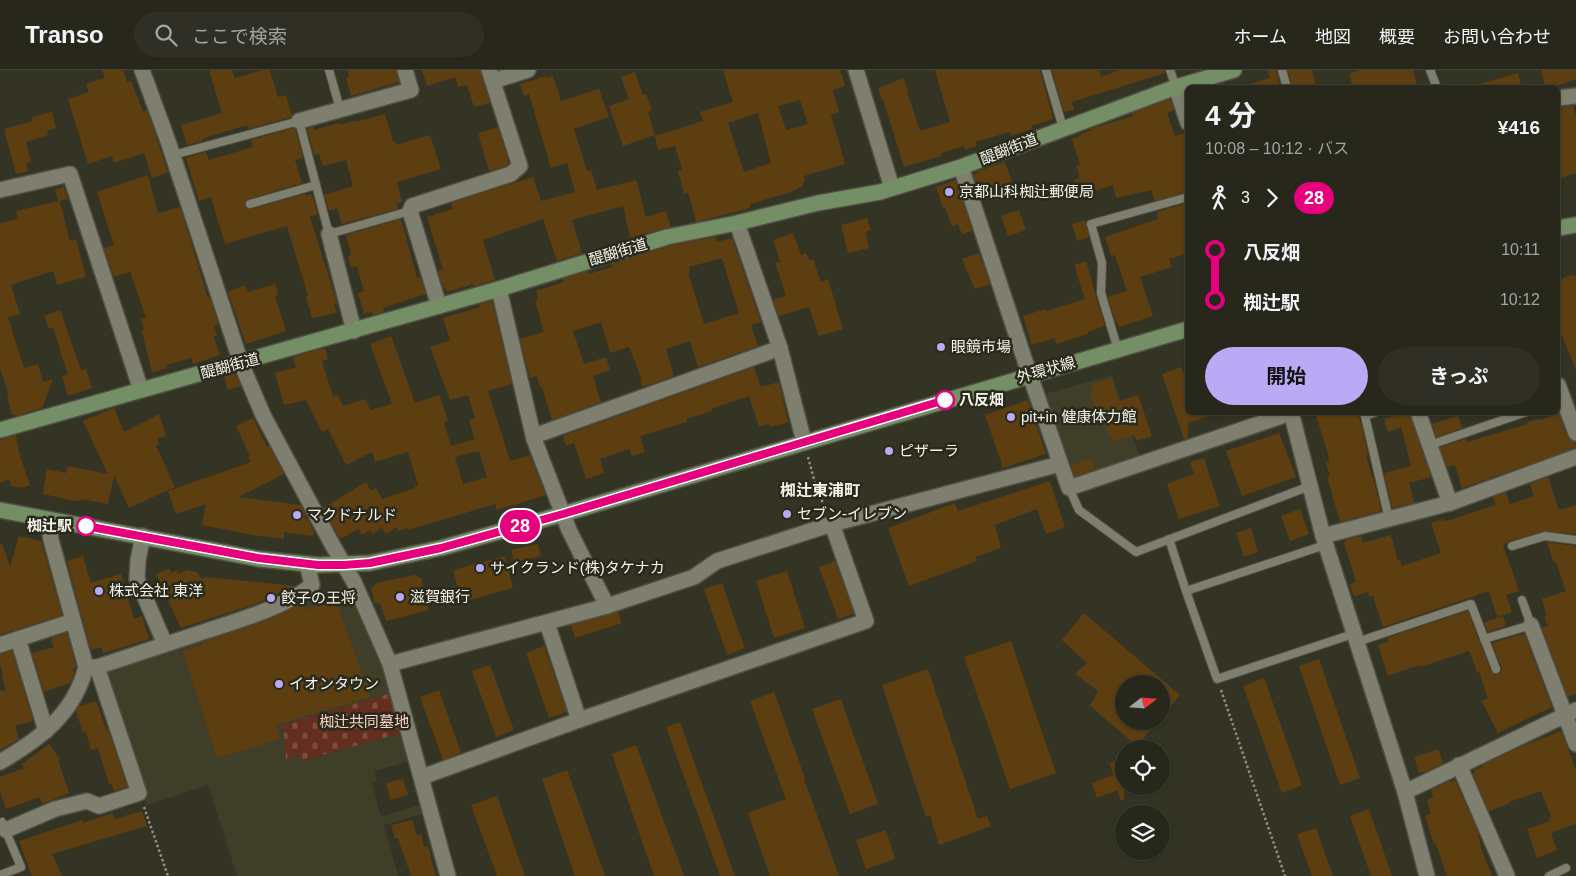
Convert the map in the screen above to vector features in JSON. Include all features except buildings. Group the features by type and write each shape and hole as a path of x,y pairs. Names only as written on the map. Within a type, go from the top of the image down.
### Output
{"main road":[{"name":"醍醐街道","path":"0,430 499,289 667,238 892,188 961,167 1176,87 1234,70"},
{"path":"1560,228 1576,226"},
{"name":"外環状線","path":"0,510 258,558 307,564 344,565 370,563 441,548 563,514 1185,330"}],"street":[{"path":"142,70 241,363 263,414 354,582 390,664 448,876"},
{"path":"299,121 412,90 405,70"},
{"path":"439,306 410,211 412,206 511,174 520,166 491,76 528,70"},
{"path":"856,70 892,188"},
{"path":"1176,87 1185,114"},
{"path":"1560,98 1576,96"},
{"path":"961,167 1029,375 1069,488 1285,415"},
{"path":"0,190 70,174 141,390"},
{"path":"737,223 780,348 804,442"},
{"path":"329,234 354,330"},
{"path":"499,289 534,436 563,514 607,606"},
{"path":"534,436 780,348"},
{"path":"1560,401 1576,433"},
{"path":"1292,415 1324,540 1405,792 1427,876"},
{"path":"1419,415 1450,503"},
{"path":"1324,540 1389,519 1450,503 1576,457"},
{"path":"390,664 607,606 694,577 718,561 832,524 1060,464"},
{"path":"3,827 55,809 87,801 99,806 140,793 73,621 50,540 48,520"},
{"path":"422,777 579,720 866,621 832,524"},
{"path":"143,536 138,560 137,579 165,644"},
{"path":"0,762 30,745 58,720 91,667 249,617 301,593 312,585 307,564"},
{"path":"0,646 73,621"},
{"path":"547,623 579,720"},
{"path":"1531,625 1570,712 1576,744"},
{"path":"18,639 46,731"},
{"path":"1405,792 1570,712"},
{"path":"1459,765 1507,876"}],"lane":[{"path":"329,70 340,109"},
{"path":"1046,70 1063,128"},
{"path":"1170,70 1176,87"},
{"path":"1282,70 1286,85"},
{"path":"1430,70 1436,85"},
{"path":"172,155 299,121 329,234 410,211"},
{"path":"250,204 316,185"},
{"path":"1118,350 1101,294 1102,263 1091,224 1185,198"},
{"path":"1368,415 1365,416 1389,519"},
{"path":"1430,445 1517,415"},
{"path":"1069,488 1079,510 1136,552 1310,486"},
{"path":"1512,546 1545,536 1576,540"},
{"path":"1169,539 1217,679 1471,604 1496,670"},
{"path":"1186,591 1324,540"},
{"path":"1484,639 1531,625 1522,600"},
{"path":"0,875 21,867 3,827"},
{"path":"1549,876 1566,868"}],"path":[{"path":"804,442 815,483 832,524"},
{"path":"1217,679 1285,876"},
{"path":"140,793 168,876"}],"shaded area":[{"path":"1112,375 1139,455 1075,478 1045,394"},
{"path":"349,587 381,661 391,693 283,725 287,759 300,755 302,761 402,733 409,761 375,771 377,781 372,783 381,817 420,805 423,814 384,825 398,876 237,876 208,785 147,805 102,669 321,590"}],"green space":[{"name":"椥辻共同墓地","path":"391,693 402,733 301,761 300,755 286,759 283,725"}],"bus line":[{"name":"28","path":"86,526 258,558 318,565 370,563 441,548 563,514 945,400"}],"place":[{"name":"京都山科椥辻郵便局","path":"949,192"},
{"name":"眼鏡市場","path":"941,347"},
{"name":"八反畑","path":"945,400"},
{"name":"pit+in 健康体力館","path":"1011,417"},
{"name":"ピザーラ","path":"889,451"},
{"name":"セブン-イレブン","path":"787,514"},
{"name":"マクドナルド","path":"297,515"},
{"name":"椥辻駅","path":"86,526"},
{"name":"サイクランド(株)タケナカ","path":"480,568"},
{"name":"株式会社 東洋","path":"99,591"},
{"name":"滋賀銀行","path":"400,597"},
{"name":"餃子の王将","path":"271,598"},
{"name":"イオンタウン","path":"279,684"}],"district":[{"name":"椥辻東浦町","path":"820,490"}]}
